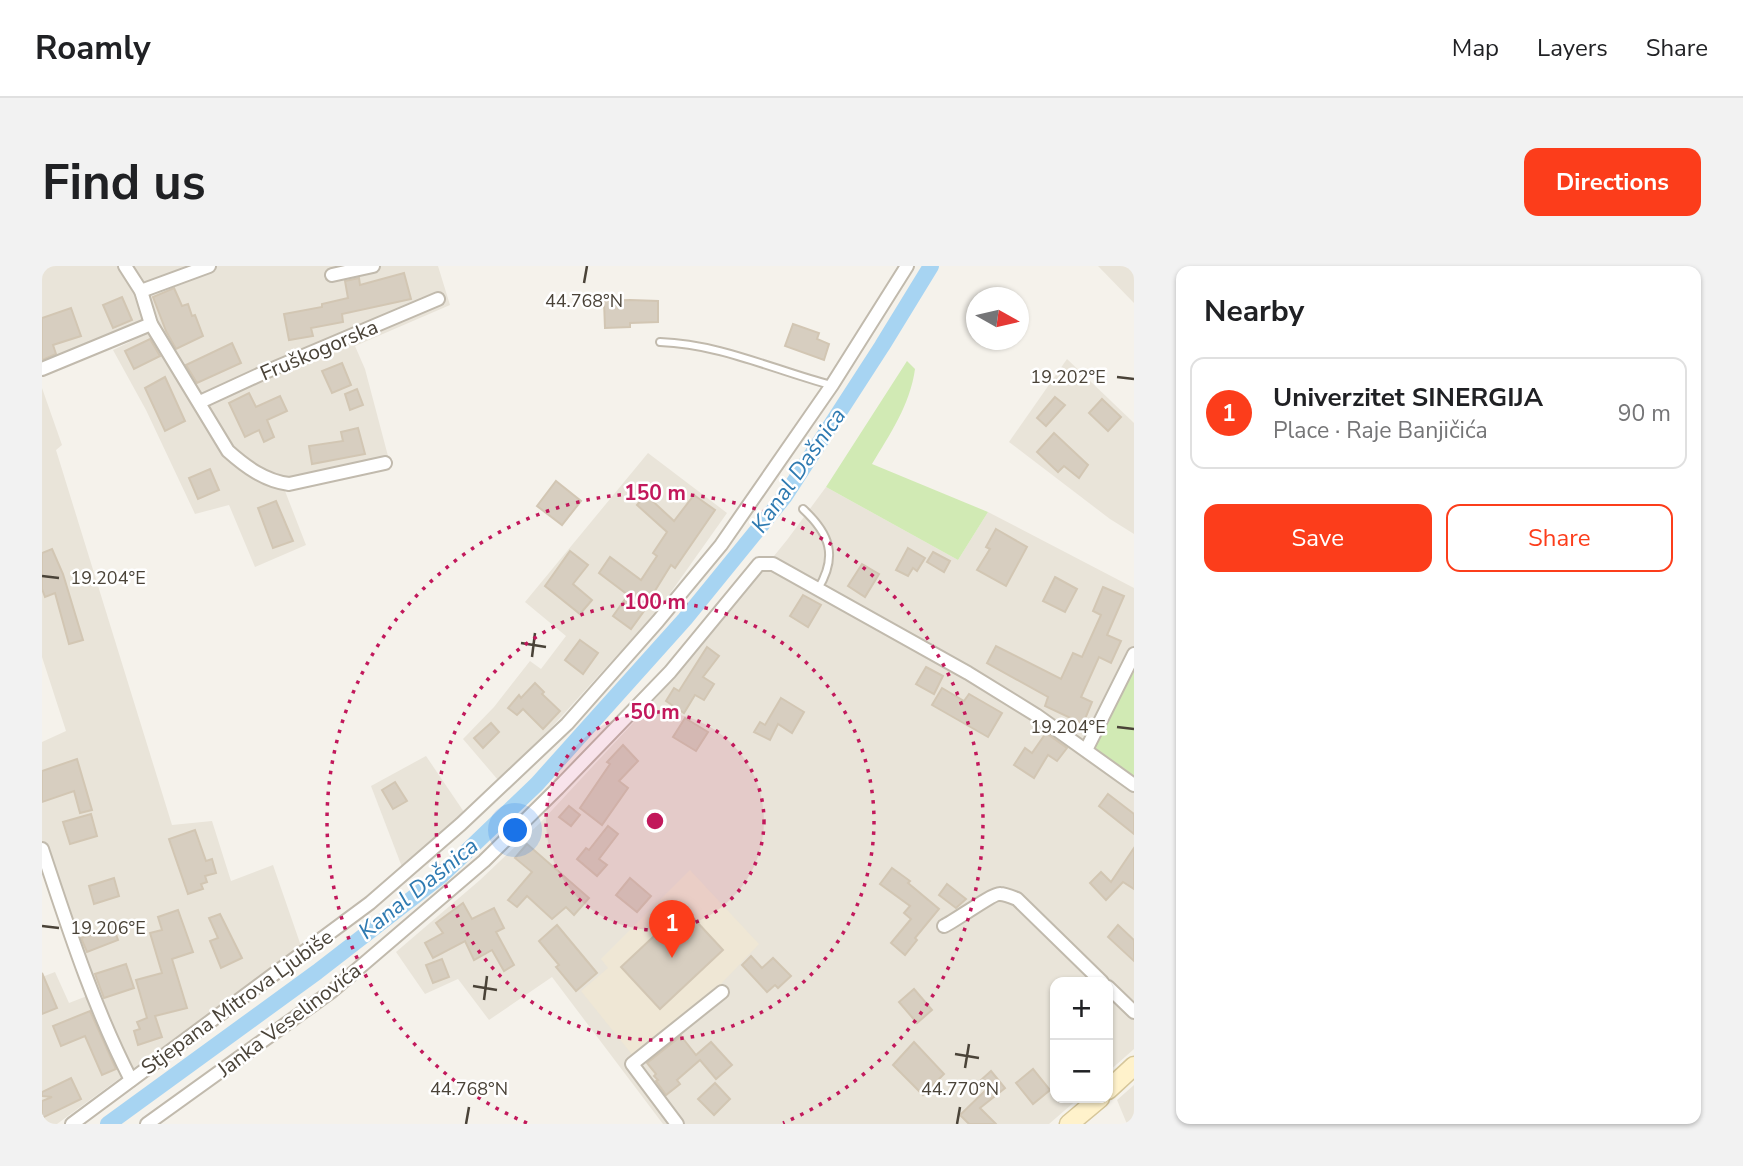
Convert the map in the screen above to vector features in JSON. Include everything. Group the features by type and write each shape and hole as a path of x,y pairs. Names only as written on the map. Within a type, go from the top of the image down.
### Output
{"main road":[{"path":"1113,1085 1134,1066"},
{"path":"1069,1124 1094,1103"}],"street":[{"path":"125,266 141,291 151,324 228,451 241,463 273,482 289,484 385,463"},
{"path":"141,291 209,266"},
{"path":"332,275 373,266"},
{"name":"Stjepana Mitrova Ljubiše","path":"72,1124 370,903 461,824 567,724 721,545 832,385 907,266"},
{"name":"Fruškogorska","path":"200,402 438,299"},
{"path":"42,369 151,324"},
{"name":"Janka Veselinovića","path":"147,1124 332,991 484,861 670,672 759,564 773,564 928,650 1036,715 1134,785"},
{"path":"1086,750 1134,654"},
{"path":"42,849 100,1013 131,1080"},
{"path":"944,926 999,893 1017,899 1097,977"},
{"path":"677,1124 632,1064 722,992"},
{"path":"1113,993 1134,1012"}],"lane":[{"path":"660,342 690,343 719,349 832,385"},
{"path":"803,509 817,522 828,543 828,566 818,589"}],"shaded area":[{"path":"42,266 117,266 135,293 145,321 42,365"},
{"path":"132,266 438,266 450,305 355,346 365,369 388,456 287,479 285,491 306,545 255,567 229,505 195,514 146,410 113,350 159,328"},
{"path":"1098,266 1134,266 1134,303"},
{"path":"1067,359 1134,423 1134,534 1110,519 1009,442"},
{"path":"42,388 62,445 56,450 172,825 212,821 231,881 273,865 301,946 57,1124 42,1124 42,977 55,972 69,1003 87,996 42,859 42,742 66,731 42,657"},
{"path":"648,453 727,513 659,609 540,740 498,780 463,739 494,707 530,661 541,669 566,636 525,602"},
{"path":"826,487 958,560 988,512 1134,588 1134,1049 1113,1068 1113,977 1050,977 1050,1103 1073,1103 1049,1124 663,1124 552,977 489,1020 458,979 425,994 396,952 480,880 540,823 672,681 787,540"},
{"path":"426,756 464,812 402,867 371,786"},
{"path":"690,870 759,944 721,984 634,1057 581,991 608,968 601,959"},
{"path":"1134,1085 1134,1124 1127,1124 1117,1100"}],"green space":[{"path":"907,361 915,369 909,395 872,464 988,512 958,560 826,487"},
{"path":"1134,665 1134,784 1098,755 1093,745"}],"building":[{"path":"404,273 411,299 342,314 343,322 311,328 313,336 289,340 284,314 322,307 322,304 348,298 345,281 359,278 360,285"},
{"path":"174,288 182,306 188,304 192,316 195,315 203,336 176,349 153,297"},
{"path":"122,297 132,320 113,328 103,305"},
{"path":"604,301 658,301 658,322 630,323 630,327 605,328"},
{"path":"71,308 81,336 53,345 56,354 42,360 42,318"},
{"path":"793,324 819,333 817,339 829,344 824,360 785,346"},
{"path":"150,339 160,356 134,369 125,351"},
{"path":"232,343 241,363 197,383 186,365"},
{"path":"342,363 351,385 332,393 322,371"},
{"path":"165,377 185,421 165,431 145,388"},
{"path":"357,389 363,405 350,410 345,394"},
{"path":"249,393 256,407 280,396 287,411 267,420 274,437 264,442 259,430 245,437 229,403"},
{"path":"1055,397 1065,405 1046,426 1037,418"},
{"path":"1102,399 1121,417 1108,431 1089,413"},
{"path":"358,428 365,454 312,464 309,446 343,441 341,432"},
{"path":"1054,433 1088,465 1079,478 1064,466 1058,472 1037,452"},
{"path":"210,469 219,490 198,499 189,478"},
{"path":"556,481 581,501 562,525 537,506"},
{"path":"646,495 674,521 694,495 715,510 675,568 671,565 631,629 613,616 628,595 599,573 610,557 641,580 657,556 653,553 667,532 637,505"},
{"path":"276,501 293,541 273,548 258,508"},
{"path":"996,529 1027,547 1006,586 977,570 990,549 986,547"},
{"path":"908,548 925,558 917,571 913,568 908,576 896,570"},
{"path":"52,549 63,574 83,640 69,644 55,593 45,597 42,589 42,553"},
{"path":"570,551 588,565 573,584 592,600 580,614 545,586"},
{"path":"933,552 950,561 944,572 927,562"},
{"path":"862,564 879,574 865,597 848,586"},
{"path":"1055,577 1077,589 1065,612 1043,601"},
{"path":"1103,587 1124,596 1107,635 1121,641 1111,663 1099,657 1081,697 1092,702 1083,724 1045,706 1048,697 987,663 996,646 1061,679 1073,653 1082,657 1101,615 1093,611"},
{"path":"803,595 821,605 808,627 790,616"},
{"path":"580,640 598,653 583,674 565,660"},
{"path":"707,647 719,656 703,677 714,684 704,700 695,695 684,713 666,701 674,688 679,691"},
{"path":"926,667 943,676 934,694 916,684"},
{"path":"535,683 544,692 542,694 560,711 543,729 523,709 517,715 508,708"},
{"path":"942,688 964,701 969,694 1002,713 988,737 932,705"},
{"path":"781,698 804,712 792,733 778,724 770,740 754,732 760,722 765,725"},
{"path":"685,718 708,732 696,751 673,737"},
{"path":"491,723 499,732 483,748 474,738"},
{"path":"1046,733 1067,748 1057,761 1048,755 1034,778 1014,765 1025,748 1032,753"},
{"path":"623,745 638,761 619,781 628,788 602,825 580,808 610,764 607,762"},
{"path":"77,759 92,810 80,813 74,791 42,802 42,771"},
{"path":"395,782 407,801 393,809 382,790"},
{"path":"1108,794 1134,814 1134,834 1099,806"},
{"path":"569,806 580,815 571,826 559,817"},
{"path":"91,814 97,836 70,844 63,822"},
{"path":"608,826 618,834 599,859 607,865 597,876 577,859 586,848 589,850"},
{"path":"195,830 206,861 212,859 216,873 205,876 207,882 201,884 203,889 188,894 169,839"},
{"path":"527,844 589,898 574,915 566,907 552,919 527,896 517,907 508,900 532,872 515,858"},
{"path":"1134,848 1134,889 1123,882 1106,900 1090,883 1101,872 1111,882"},
{"path":"892,868 939,909 905,955 891,943 911,919 904,913 910,906 880,884"},
{"path":"114,878 119,896 94,904 89,886"},
{"path":"630,878 651,896 637,912 616,895"},
{"path":"947,884 966,899 956,908 939,895"},
{"path":"463,903 472,919 494,908 504,928 496,932 514,965 504,971 492,950 474,960 465,941 433,958 425,943 443,933 436,923"},
{"path":"684,908 723,950 660,1009 621,967"},
{"path":"178,910 193,952 172,959 187,1008 155,1016 162,1037 138,1045 134,1031 140,1029 137,1022 147,1018 136,980 162,973 150,933 162,930 158,917"},
{"path":"220,914 242,958 221,968 210,941 218,938 209,918"},
{"path":"557,925 597,973 576,991 539,941"},
{"path":"1118,925 1134,940 1134,961 1108,937"},
{"path":"113,926 118,940 87,952 81,938"},
{"path":"751,956 762,968 773,958 791,976 778,988 775,985 767,992 742,965"},
{"path":"442,959 449,977 433,983 426,965"},
{"path":"126,964 134,988 104,998 95,974"},
{"path":"42,973 57,1008 42,1014"},
{"path":"914,989 932,1010 917,1023 899,1002"},
{"path":"90,1011 116,1069 102,1075 85,1036 61,1046 53,1026"},
{"path":"681,1036 696,1055 711,1042 732,1065 716,1079 700,1060 677,1080 680,1084 666,1095 656,1081 656,1074 647,1063"},
{"path":"914,1042 944,1074 923,1095 893,1065"},
{"path":"1033,1069 1050,1090 1033,1104 1016,1083"},
{"path":"991,1071 1005,1088 980,1108 996,1124 969,1124 960,1115 988,1088 981,1080"},
{"path":"71,1078 81,1099 42,1118 42,1101 52,1097 42,1096 42,1092"},
{"path":"715,1083 730,1099 714,1115 698,1099"}],"waterway":[{"name":"Kanal Dašnica","path":"108,1124 317,972 441,876 537,784 685,619 785,496 931,266"}],"place":[{"name":"Univerzitet SINERGIJA","path":"672,958"}]}
